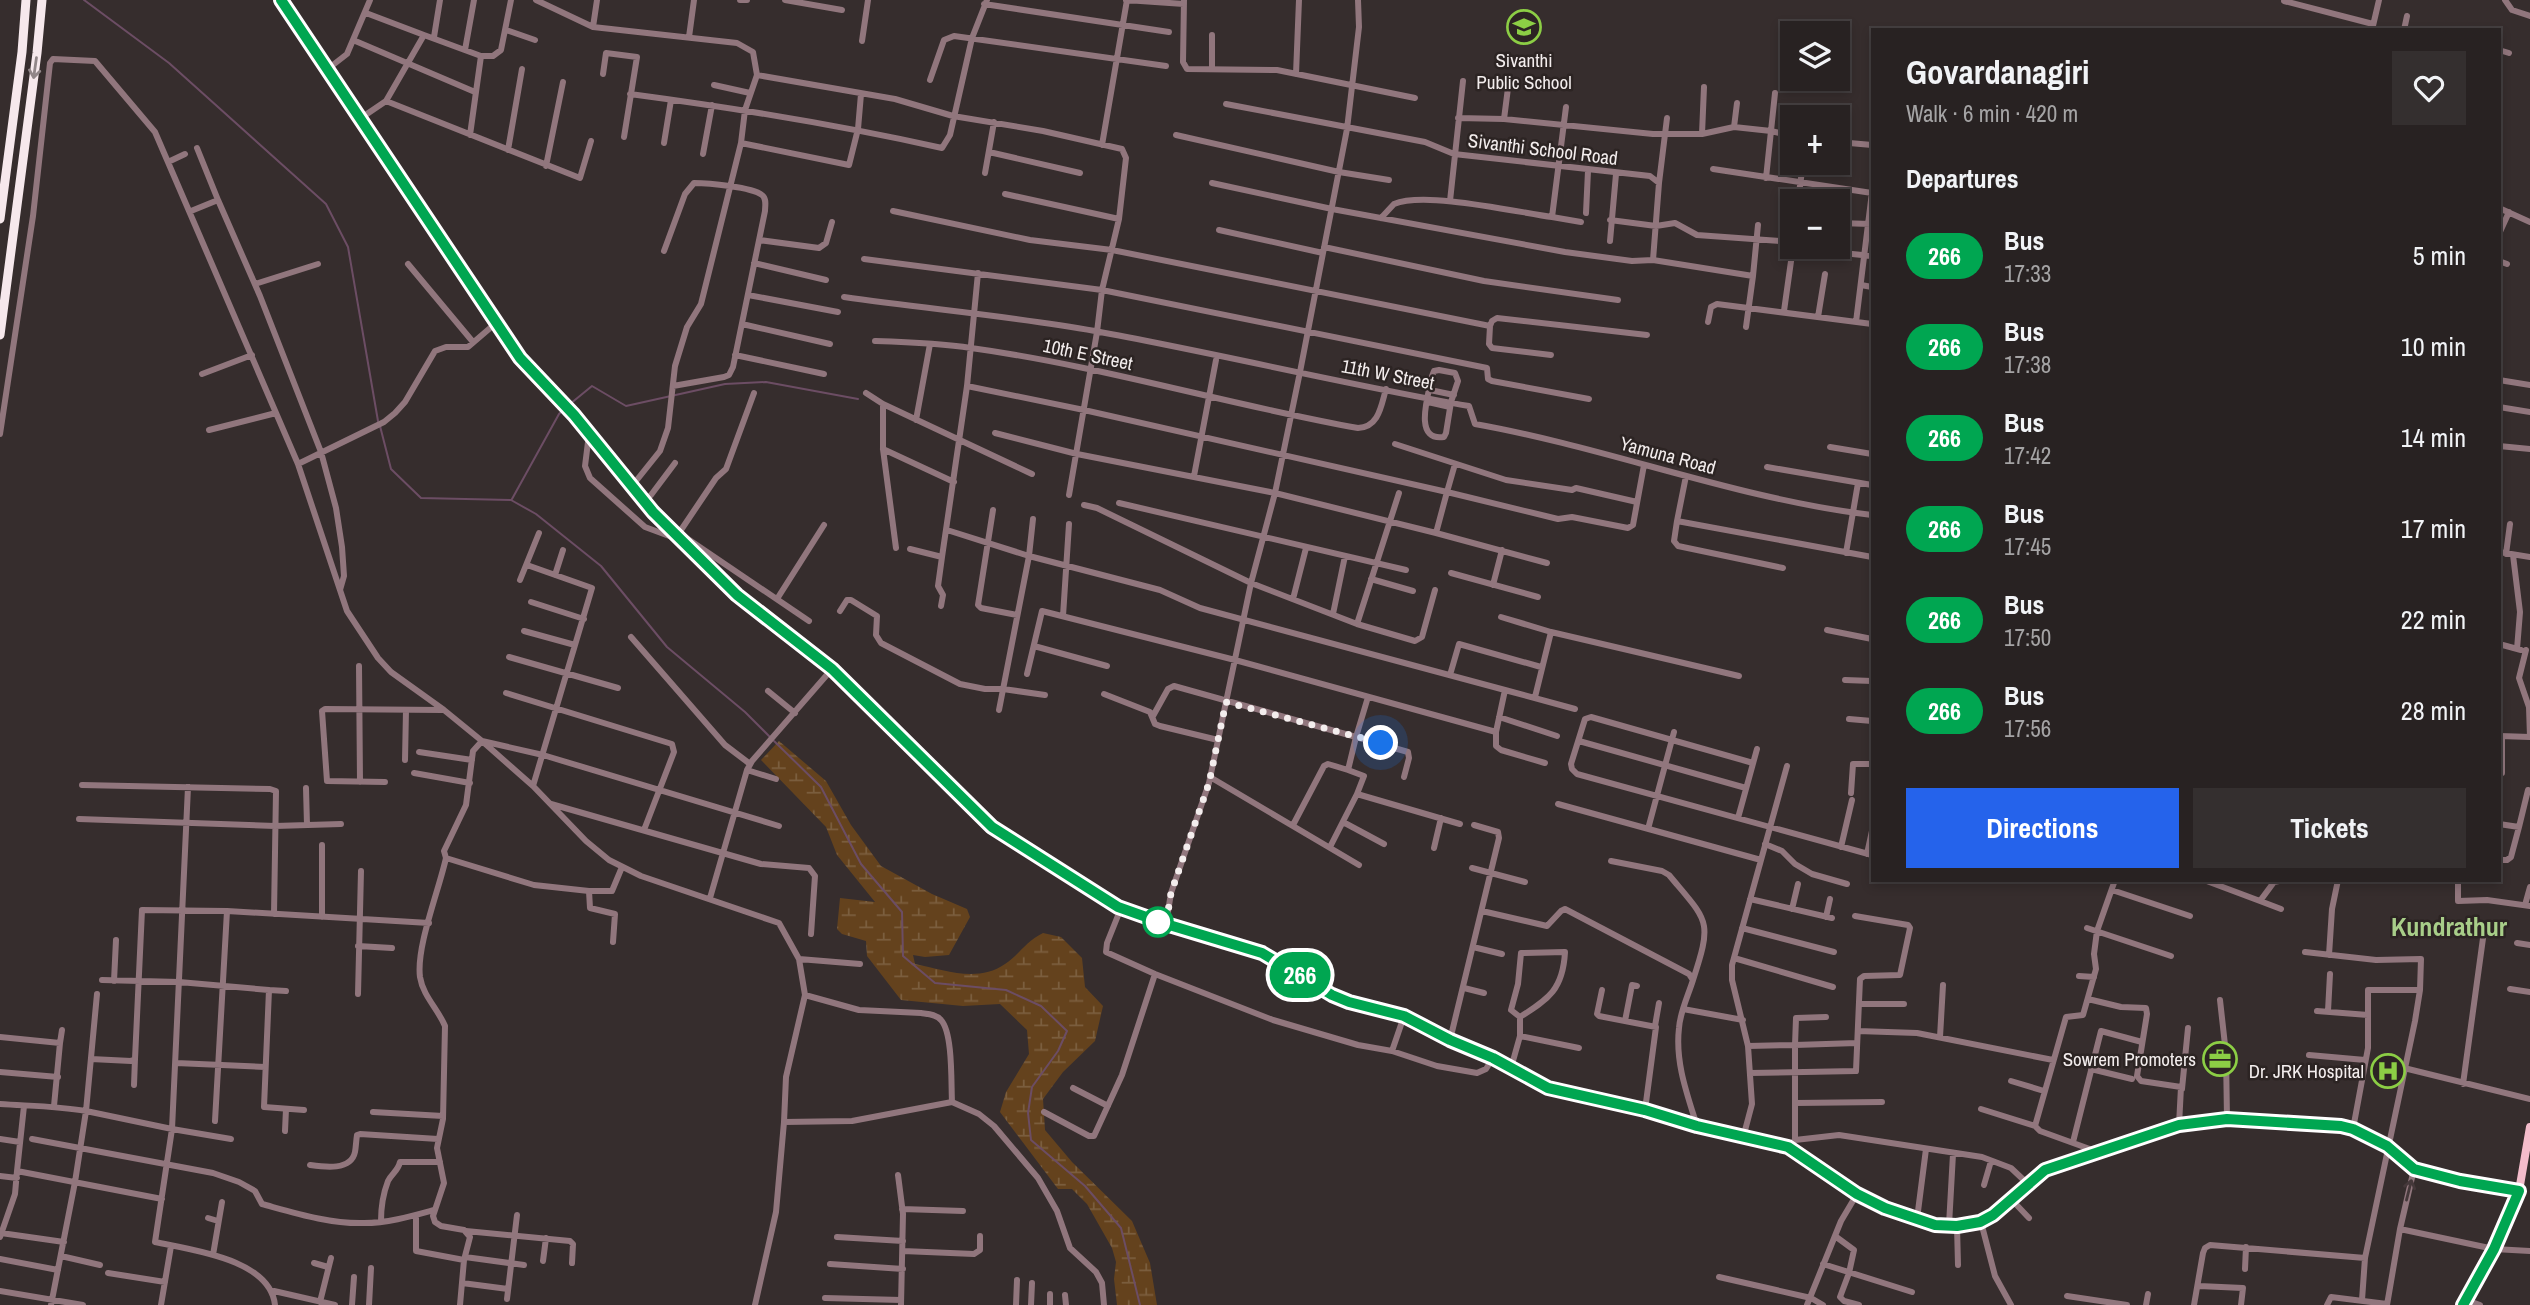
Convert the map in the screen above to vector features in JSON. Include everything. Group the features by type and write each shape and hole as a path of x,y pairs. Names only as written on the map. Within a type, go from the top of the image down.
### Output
{"highway":[{"path":"0,219 22,52 26,0"},
{"path":"0,335 37,53 41,0"}],"main road":[{"path":"281,0 329,68 520,358 574,415 644,501 737,595 832,669 992,827 1121,908 1262,953 1332,995 1404,1016 1493,1058 1548,1088 1645,1110 1742,1138 1788,1147 1857,1194 1885,1208 1935,1225 1980,1222 1993,1215 2045,1170 2179,1125 2227,1119 2330,1125 2353,1129 2387,1146 2414,1169 2519,1191"},
{"path":"2465,1303 2494,1249 2519,1191 2530,1127"}],"street":[{"path":"329,68 347,54 370,0"},
{"path":"434,37 440,0"},
{"path":"465,50 474,0"},
{"path":"366,13 481,56 493,56 504,44 511,0"},
{"path":"536,0 593,27 737,43 753,52 757,75 745,110 741,143 701,304 687,327 675,366 668,428 660,451 632,486"},
{"path":"593,27 597,0"},
{"path":"689,37 694,0"},
{"path":"740,0 747,0"},
{"path":"785,0 842,10"},
{"path":"862,41 868,0"},
{"path":"1102,145 1127,0 1184,2 1184,67 1187,69 1250,68 1296,74 1415,98"},
{"path":"1296,74 1299,0"},
{"path":"1166,924 1174,881 1210,777 1251,583 1275,493 1347,129 1359,27 1359,0"},
{"path":"2284,1 2373,27 2379,0"},
{"path":"2505,0 2512,10 2530,16"},
{"path":"630,94 858,129 942,148 950,135 972,38 985,2 1169,32"},
{"path":"2404,28 2407,16"},
{"path":"506,30 536,40"},
{"path":"361,118 386,101 424,35"},
{"path":"1212,35 1212,69"},
{"path":"930,80 944,40 954,36 1166,66"},
{"path":"353,40 475,92"},
{"path":"2501,50 2509,52"},
{"path":"603,75 606,53 637,57 624,137"},
{"path":"470,135 481,56"},
{"path":"0,434 33,216 50,63 53,60 95,61 155,132 298,464 347,611 377,658 391,672 482,741 609,860 641,876 779,923 799,960 805,995 786,1077 776,1212 755,1305"},
{"path":"508,150 522,69"},
{"path":"757,75 895,99 953,116 994,122 1125,152 1123,202 1102,290 1069,495"},
{"path":"1450,201 1463,81"},
{"path":"546,166 563,82"},
{"path":"714,85 750,93"},
{"path":"1702,134 1704,87"},
{"path":"1504,119 1508,88"},
{"path":"1766,178 1775,93"},
{"path":"741,143 849,165 858,129 861,94"},
{"path":"664,143 671,100"},
{"path":"386,101 580,178 591,141"},
{"path":"1734,127 1737,103"},
{"name":"Sivanthi School Road","path":"1226,104 1425,142 1454,155 1650,176 1659,183"},
{"path":"703,154 712,105"},
{"path":"1552,217 1566,107"},
{"path":"1458,118 1504,119 1665,134 1702,134 1734,127 1780,133"},
{"path":"1653,260 1667,118"},
{"path":"985,173 994,122"},
{"path":"1176,135 1339,172 1390,180"},
{"path":"1850,143 1871,145"},
{"path":"197,148 255,284 321,452 336,508 342,547 344,576 340,590"},
{"path":"989,152 1080,173"},
{"path":"169,162 185,154"},
{"path":"1713,170 1871,192"},
{"path":"1586,213 1588,171"},
{"path":"1610,241 1616,174"},
{"path":"1800,189 1802,175"},
{"path":"664,251 688,188 694,183 730,186 762,195 765,199 736,355 729,375 672,389"},
{"path":"1212,183 1332,209 1565,252 1632,261 1653,260 1753,276"},
{"path":"1005,194 1119,219"},
{"path":"191,211 218,200"},
{"path":"1381,218 1398,202 1450,201 1581,222"},
{"path":"2501,209 2530,222"},
{"path":"893,211 1030,240 1112,250 1490,326"},
{"path":"2501,230 2509,212"},
{"path":"1610,220 1656,226 1675,223 1697,235 1780,243"},
{"path":"759,240 819,248 826,243 832,222"},
{"path":"1850,223 1871,224 1869,256 1861,285 1856,322"},
{"path":"1746,327 1758,225"},
{"path":"1219,230 1484,281 1618,300"},
{"path":"1850,253 1869,256"},
{"path":"864,259 1102,290 1487,368 1488,379 1492,382 1589,399"},
{"path":"1784,311 1791,259"},
{"path":"2501,262 2507,264"},
{"path":"754,263 826,280"},
{"path":"255,284 318,264"},
{"path":"408,264 473,342"},
{"path":"941,607 943,595 939,586 942,557 967,386 978,273"},
{"path":"1818,317 1825,274"},
{"path":"1861,285 1871,287"},
{"path":"748,295 838,312"},
{"name":"11th W Street","path":"844,297 973,315 1031,320 1097,331 1469,405"},
{"path":"1708,322 1711,307 1717,304 1871,324"},
{"path":"1550,355 1492,348 1489,344 1490,326 1494,318 1647,335"},
{"path":"298,464 384,422 405,402 435,351 446,347 468,347 496,323"},
{"path":"742,324 830,344"},
{"name":"10th E Street","path":"875,341 970,347 1090,370 1291,415 1366,427 1377,419 1386,389"},
{"path":"916,420 930,344"},
{"path":"202,374 252,355"},
{"path":"736,355 824,374"},
{"path":"1194,476 1216,360"},
{"path":"1439,370 1455,373 1458,381 1452,402 1444,437 1437,438 1428,434 1425,430 1434,372 1439,370"},
{"path":"2501,380 2530,385"},
{"path":"967,386 1283,454 1558,519 1572,517 1628,528 1633,525 1644,465"},
{"path":"679,536 716,478 726,469 754,393"},
{"path":"866,393 883,404 1032,474"},
{"path":"883,404 883,450 896,548"},
{"name":"Yamuna Road","path":"1469,405 1475,424 1526,433 1759,495 1871,515"},
{"path":"2501,408 2530,412"},
{"path":"209,430 276,412"},
{"path":"995,433 1077,454 1275,493 1547,563"},
{"path":"589,434 585,466 590,478 645,527 679,536 809,621"},
{"path":"1395,444 1506,480 1546,488 1576,488 1637,502"},
{"path":"2501,446 2530,449"},
{"path":"1830,447 1871,454"},
{"path":"883,450 954,482"},
{"path":"644,501 675,463"},
{"path":"1436,533 1455,464"},
{"path":"1767,467 1871,485"},
{"path":"1686,476 1676,521 1674,541 1678,546 1783,568"},
{"path":"1846,553 1858,483"},
{"path":"1357,624 1399,493"},
{"path":"1119,503 1406,570"},
{"path":"1084,505 1097,508 1170,542 1251,583 1357,624 1419,640 1435,590"},
{"path":"993,510 978,605 981,608 1017,615"},
{"path":"999,709 1029,556 1033,519"},
{"path":"1676,521 1871,557"},
{"path":"1063,616 1069,524"},
{"path":"2502,773 2501,736 2530,737 2529,707 2519,678 2524,650 2520,612 2506,554 2510,524"},
{"path":"777,600 824,525"},
{"path":"947,530 1029,556 1160,590 1200,608 1575,709"},
{"path":"520,580 539,533"},
{"path":"1293,599 1306,548"},
{"path":"909,549 942,557"},
{"path":"555,575 563,550"},
{"path":"1493,584 1502,550"},
{"path":"2506,554 2530,557"},
{"path":"1333,614 1346,556"},
{"path":"527,565 591,587 533,786"},
{"path":"1451,573 1538,597"},
{"path":"1371,579 1413,591"},
{"path":"841,611 847,600 852,600 877,616 876,635 881,643 954,681 985,689 1045,695"},
{"path":"531,602 583,619"},
{"path":"1027,674 1042,611 1235,660 1496,732"},
{"path":"1501,617 1551,632 1739,676"},
{"path":"1827,630 1871,639"},
{"path":"524,631 575,645"},
{"path":"1535,697 1551,632"},
{"path":"631,637 725,745 750,765 775,779"},
{"path":"1450,675 1459,644 1541,667"},
{"path":"2501,644 2524,650"},
{"path":"1034,646 1107,666"},
{"path":"509,657 618,688"},
{"path":"359,666 360,782"},
{"path":"710,898 750,765 832,669"},
{"path":"1845,680 1871,681"},
{"path":"1153,716 1171,687 1408,752 1404,777"},
{"path":"1505,690 1496,732 1496,746 1501,750 1545,763"},
{"path":"768,691 795,713"},
{"path":"506,693 672,744 674,752 644,830"},
{"path":"1104,694 1144,710 1153,716 1156,724 1160,726 1218,740"},
{"path":"1348,770 1368,696"},
{"path":"385,782 326,780 321,712 325,709 444,710"},
{"path":"405,760 406,710"},
{"path":"1499,717 1557,736"},
{"path":"1753,763 1673,736 1591,717 1586,719 1571,764 1574,772 1870,854"},
{"path":"1849,719 1871,721"},
{"path":"1648,829 1673,736"},
{"path":"482,741 543,755 779,826"},
{"path":"482,741 477,745 472,760 466,805 444,851 446,858 421,957 420,976 425,994 441,1015 445,1026 443,1116 438,1139 444,1182 434,1210 435,1222 441,1226 464,1230 572,1242 572,1263"},
{"path":"1579,741 1746,788"},
{"path":"1738,818 1757,749"},
{"path":"419,752 472,760"},
{"path":"1293,825 1324,766 1328,764 1364,776 1330,847"},
{"path":"1841,847 1852,797 1853,764 1871,764"},
{"path":"1742,1138 1752,1104 1748,1046 1732,980 1734,958 1787,766"},
{"path":"414,773 470,782"},
{"path":"1210,777 1359,865"},
{"path":"82,785 273,789 276,794 274,914"},
{"path":"188,787 172,1129 155,1242 213,1255 241,1265 259,1276 274,1291 335,1305"},
{"path":"306,788 307,825"},
{"path":"2501,860 2511,857 2528,790"},
{"path":"1357,793 1460,824"},
{"path":"549,804 761,864 809,868 815,876 811,934"},
{"path":"1558,804 1761,860"},
{"path":"1434,848 1441,818"},
{"path":"79,819 275,826 341,824"},
{"path":"1343,821 1384,844"},
{"path":"2501,824 2519,827"},
{"path":"1450,1040 1499,838 1498,832 1474,825"},
{"path":"1765,844 1782,851 1795,864 1812,874 1847,884"},
{"path":"322,845 322,917"},
{"path":"446,858 534,885 589,891 612,891 622,867"},
{"path":"1611,861 1662,870 1700,912 1706,931 1679,1027 1679,1060 1697,1126"},
{"path":"1472,868 1525,882"},
{"path":"358,994 361,871"},
{"path":"2035,1126 2066,1017 2082,1016 2088,999 2096,969 2094,954 2097,931 2114,882"},
{"path":"2209,882 2281,909"},
{"path":"2260,901 2274,882"},
{"path":"2329,955 2332,909 2338,882"},
{"path":"2458,882 2458,901 2487,900 2528,905 2530,887"},
{"path":"1792,909 1798,884"},
{"path":"2112,890 2190,916"},
{"path":"589,891 590,908 615,914 613,942"},
{"path":"1750,899 1829,917 1830,899"},
{"path":"1121,908 1106,952 1155,974 1273,1020 1357,1045 1392,1051 1437,1066 1477,1073 1486,1069 1493,1058"},
{"path":"1482,911 1547,926 1565,909 1689,974 1693,981"},
{"path":"134,1085 142,910 227,911 429,923"},
{"path":"215,1121 227,911"},
{"path":"1750,1073 1854,1072 1857,1069 1861,977 1900,975 1910,928 1908,925 1855,916"},
{"path":"1742,928 1834,952"},
{"path":"2087,928 2171,956"},
{"path":"2463,1084 2484,931"},
{"path":"114,981 116,940"},
{"path":"2517,943 2530,945"},
{"path":"358,946 392,948"},
{"path":"1474,947 1502,954"},
{"path":"1565,952 1564,971 1547,1000 1520,1017 1511,1010 1518,984 1521,953 1565,952"},
{"path":"2305,952 2376,960 2421,959 2420,990 2365,1258 2362,1300"},
{"path":"1734,958 1833,987"},
{"path":"799,960 860,964"},
{"path":"1044,1112 1092,1136 1096,1133 1136,1036 1155,974"},
{"path":"2328,1011 2330,974"},
{"path":"2079,976 2094,977"},
{"path":"102,980 179,982 286,991"},
{"path":"1625,1021 1632,985 1637,986"},
{"path":"1940,1037 1943,985"},
{"path":"1464,988 1484,993"},
{"path":"2510,989 2530,992"},
{"path":"269,990 264,1107 304,1110"},
{"path":"1602,990 1597,1014 1599,1016 1655,1026"},
{"path":"2353,1129 2368,1048 2368,990 2420,990"},
{"path":"52,1302 86,1111 97,994"},
{"path":"805,995 850,1008 932,1014 940,1019 946,1028 948,1039 952,1102"},
{"path":"2088,999 2121,1007 2146,1008 2138,1080 2179,1086 2182,1090"},
{"path":"2220,1000 2226,1054 2227,1119"},
{"path":"1645,1110 1659,1003"},
{"path":"1859,1004 1904,1004"},
{"path":"1683,1009 1743,1020"},
{"path":"2317,1011 2368,1015"},
{"path":"1392,1051 1404,1016"},
{"path":"1511,1068 1520,1037 1520,1017"},
{"path":"1795,1140 1797,1017 1826,1017"},
{"path":"2179,1125 2188,1028"},
{"path":"54,1106 62,1030"},
{"path":"1858,1031 1917,1033 2053,1060"},
{"path":"2073,1142 2101,1031 2142,1042"},
{"path":"0,1037 60,1043"},
{"path":"1520,1037 1579,1048"},
{"path":"1748,1046 1857,1043"},
{"path":"2309,1055 2365,1060"},
{"path":"91,1059 135,1059"},
{"path":"176,1063 265,1067"},
{"path":"2404,1068 2530,1099"},
{"path":"2091,1069 2132,1079"},
{"path":"0,1072 58,1077"},
{"path":"2011,1081 2044,1091"},
{"path":"1073,1088 1108,1106"},
{"path":"784,1122 852,1121 952,1102 979,1114 994,1126 1038,1178 1056,1211 1070,1248 1096,1272 1102,1283 1104,1305"},
{"path":"1795,1103 1882,1102"},
{"path":"0,1104 42,1108 54,1106 231,1139"},
{"path":"24,1105 15,1194 1,1235 64,1242"},
{"path":"285,1131 286,1109"},
{"path":"1980,1109 2035,1126 2040,1131 2099,1152"},
{"path":"373,1112 443,1116"},
{"path":"310,1165 338,1167 348,1163 355,1153 357,1135 360,1133 438,1139"},
{"path":"1788,1147 1795,1140 1839,1135 1982,1157 2011,1168 2028,1184"},
{"path":"0,1139 20,1142"},
{"path":"32,1139 213,1173 239,1182 255,1192 262,1203 321,1218 364,1223 434,1210"},
{"path":"1917,1219 1926,1149"},
{"path":"1953,1153 1953,1225 1958,1265"},
{"path":"1984,1185 1991,1161"},
{"path":"381,1221 382,1201 389,1180 398,1171 400,1162 440,1162"},
{"path":"2328,1305 2331,1297 2387,1305 2414,1169"},
{"path":"0,1176 17,1174 75,1182 162,1199"},
{"path":"825,1298 901,1303 903,1241 898,1175"},
{"path":"2519,1191 2530,1190"},
{"path":"1809,1301 1835,1236 1857,1194"},
{"path":"2011,1199 2029,1218"},
{"path":"213,1255 222,1202"},
{"path":"902,1209 963,1211"},
{"path":"416,1215 416,1251 524,1265"},
{"path":"507,1299 517,1215"},
{"path":"208,1218 218,1221"},
{"path":"1980,1222 1996,1276 2011,1305"},
{"path":"2400,1229 2494,1249 2530,1251"},
{"path":"460,1305 464,1259 470,1237 464,1230"},
{"path":"903,1251 974,1254 980,1250 980,1236"},
{"path":"1835,1236 1854,1250 1840,1297 1858,1305"},
{"path":"837,1237 903,1241"},
{"path":"543,1261 546,1238"},
{"path":"2194,1305 2205,1248 2210,1245 2365,1258"},
{"path":"160,1305 172,1246"},
{"path":"2245,1269 2246,1247"},
{"path":"61,1256 100,1265"},
{"path":"320,1302 331,1258"},
{"path":"0,1259 58,1270"},
{"path":"314,1263 328,1268"},
{"path":"830,1264 903,1269"},
{"path":"1823,1264 1912,1292"},
{"path":"369,1305 371,1268"},
{"path":"108,1273 165,1282"},
{"path":"352,1305 354,1277"},
{"path":"1719,1277 1823,1305"},
{"path":"1016,1305 1017,1280"},
{"path":"462,1283 508,1289"},
{"path":"1031,1305 1032,1283"},
{"path":"2199,1286 2243,1288 2241,1305"},
{"path":"0,1291 52,1302 83,1305"},
{"path":"274,1291 275,1305"},
{"path":"1050,1294 1051,1305"},
{"path":"2146,1305 2148,1294"},
{"path":"1065,1295 1066,1305"},
{"path":"2067,1296 2127,1305"},
{"path":"2465,1303 2480,1305"}],"green space":[{"path":"779,741 826,781 851,825 881,866 932,894 967,909 970,917 949,955 913,955 915,964 949,972 984,973 1005,964 1031,940 1043,933 1061,937 1082,958 1085,987 1103,1006 1095,1041 1063,1072 1043,1099 1045,1130 1072,1162 1132,1221 1150,1263 1157,1305 1117,1305 1114,1279 1116,1262 1112,1248 1087,1204 1072,1189 1058,1189 1000,1112 1006,1092 1029,1054 1027,1030 1000,1004 963,1006 901,1000 867,956 866,941 842,934 837,929 840,898 875,902 837,855 826,827 761,760"}],"waterway":[{"path":"84,0 169,63 326,204 348,247 378,421"},
{"path":"570,404 592,386 626,406 725,384 766,382 858,399"},
{"path":"512,499 563,410"},
{"path":"380,426 391,469 421,498 511,500 536,514 601,566 667,647 745,712 770,737"},
{"path":"774,741 821,787 861,864 902,912 903,956 935,983 1006,990 1041,1006 1067,1031 1058,1051 1032,1087 1028,1113 1031,1140 1085,1186 1121,1228 1140,1305"}],"bus line":[{"name":"266","path":"281,0 329,68 520,358 574,415 653,512 737,595 832,669 992,827 1118,907 1262,953 1278,960 1332,995 1404,1016 1493,1058 1548,1088 1788,1147 1857,1194 1885,1208 1935,1225 1957,1226 1980,1222 1993,1215 2045,1170 2179,1125 2227,1119 2353,1129 2387,1146 2414,1169 2460,1181 2519,1191 2494,1249 2463,1305"}],"place":[{"name":"Sivanthi Public School","path":"1524,27"},
{"name":"Sowrem Promoters","path":"2220,1059"},
{"name":"Dr. JRK Hospital","path":"2388,1071"}],"district":[{"name":"Kundrathur","path":"2449,926"}],"route":[{"path":"1158,922 1166,924 1178,869 1209,783 1226,702 1381,743"}]}
